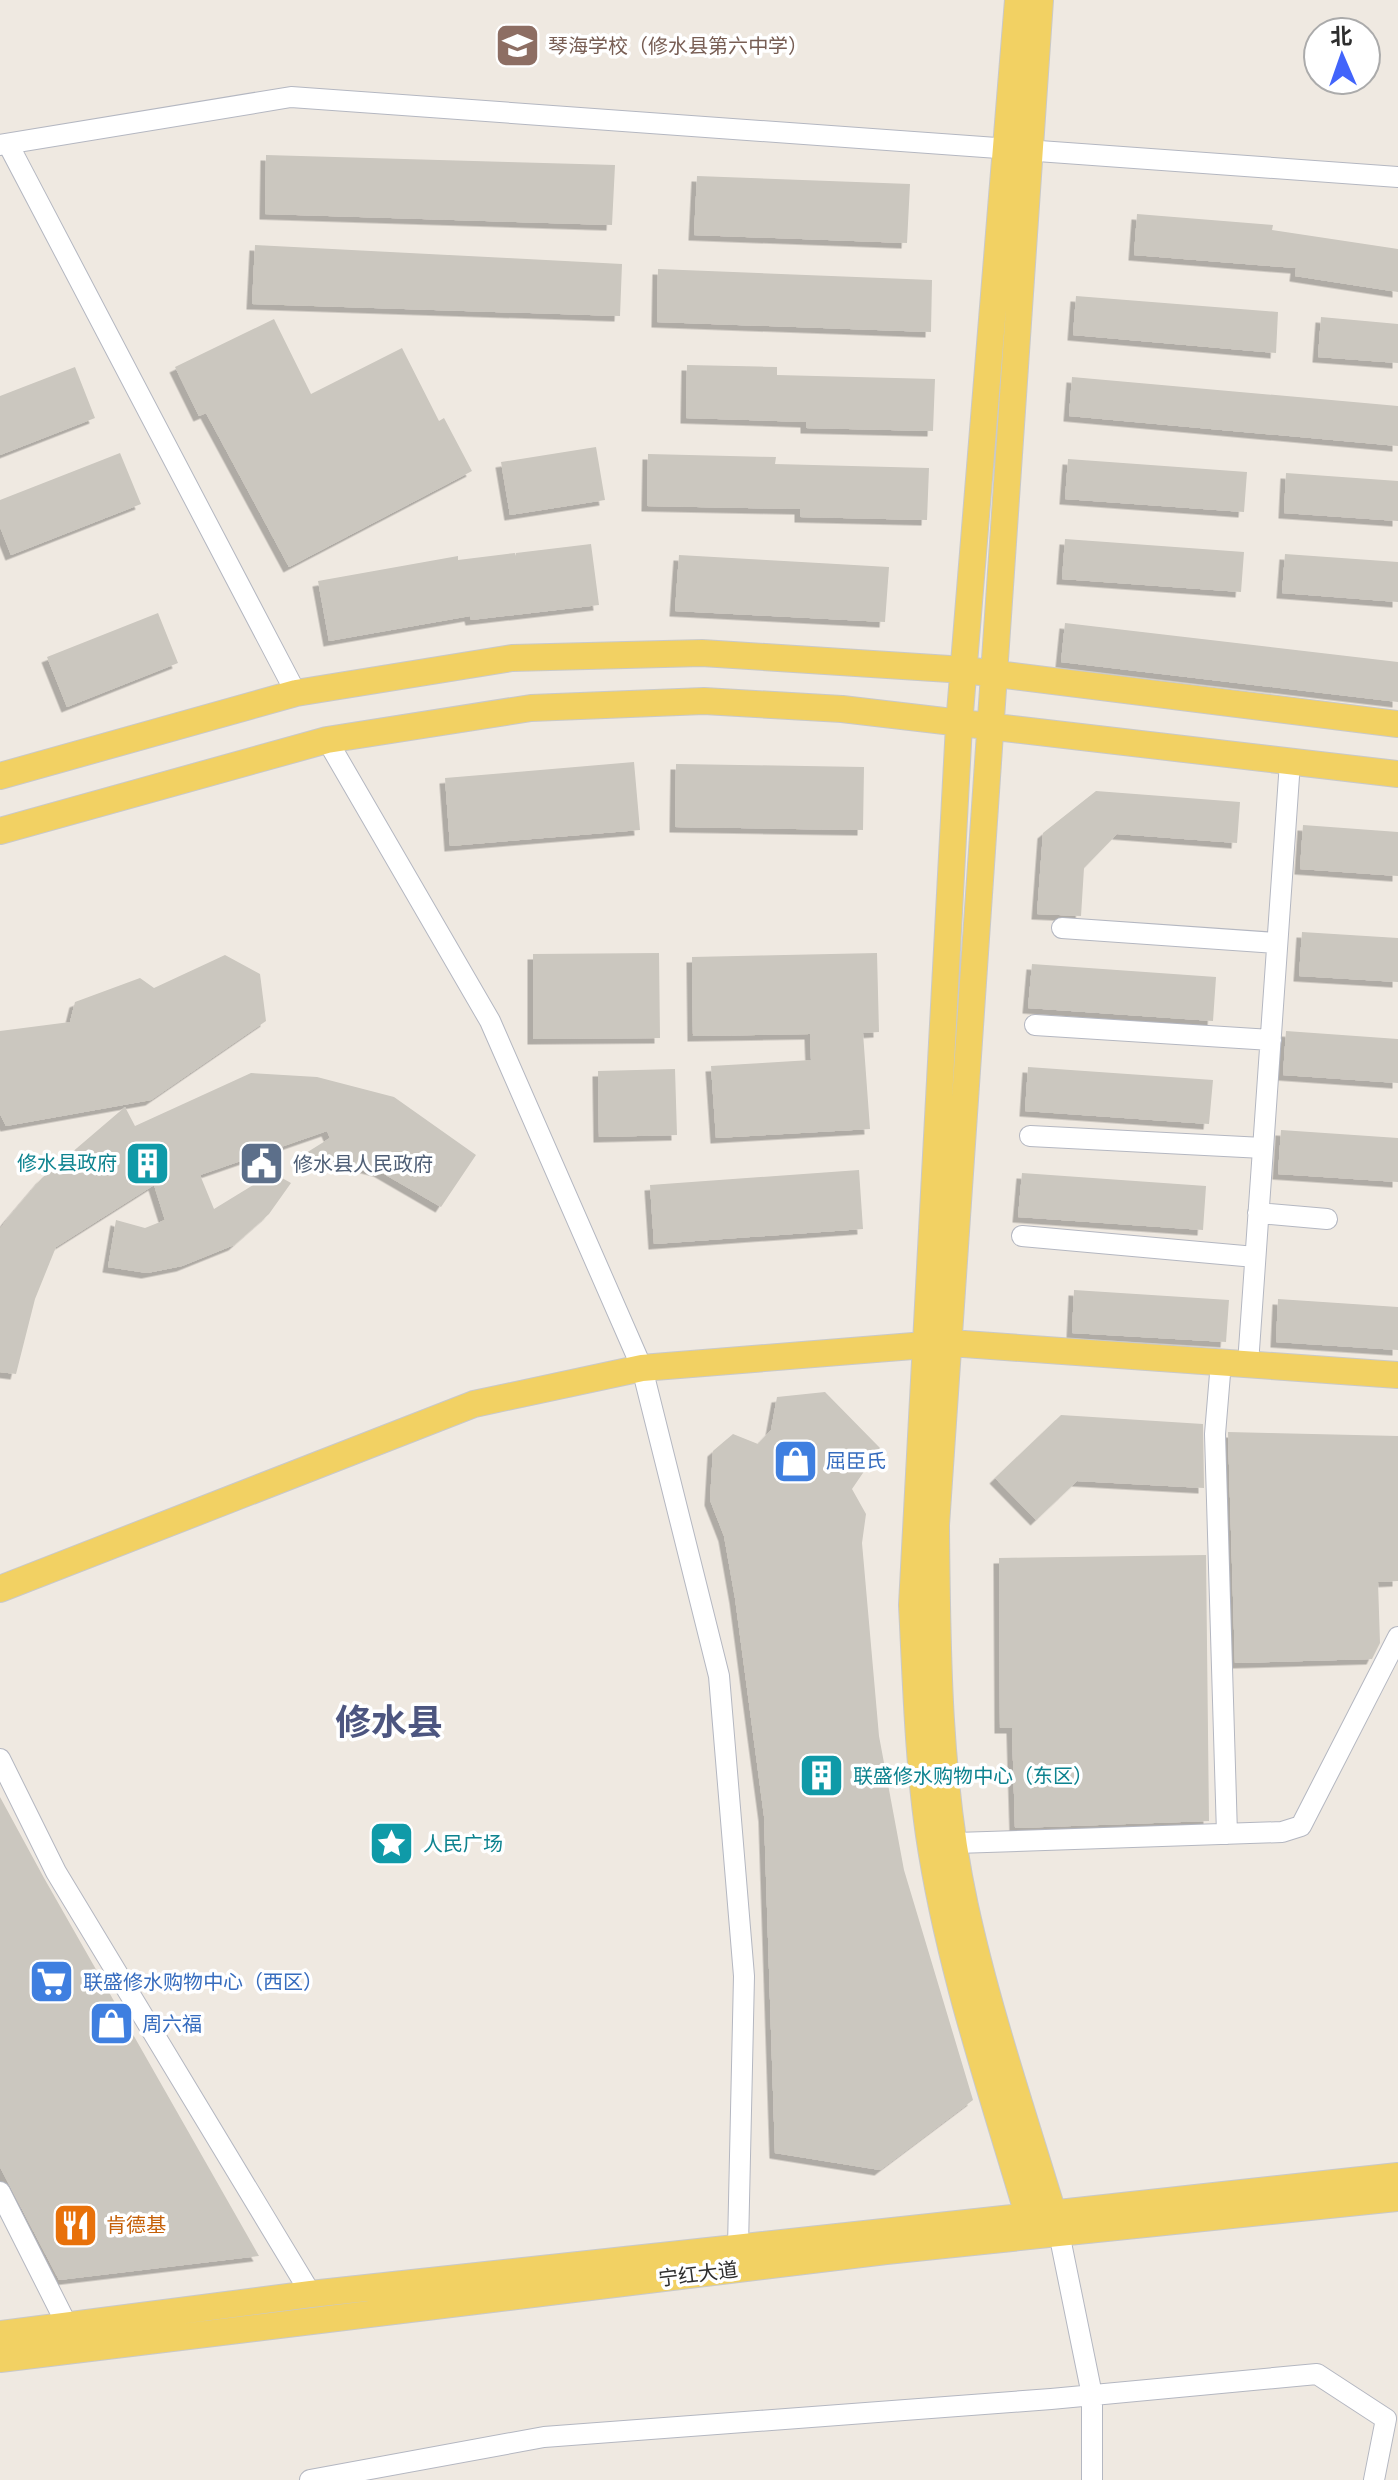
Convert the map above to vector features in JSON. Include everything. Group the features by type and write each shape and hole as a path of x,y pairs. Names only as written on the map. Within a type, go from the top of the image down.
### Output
{"main road":[{"path":"1018,0 1020,149 992,674 938,1343 912,1605 919,1744 930,1838 970,2015 1044,2224"},
{"path":"1040,0 1020,149 959,725 938,1343 936,1620 943,1742 964,1903 1044,2224"},
{"path":"0,776 296,693 512,658 702,653 965,670 1398,724"},
{"path":"0,831 327,740 531,708 704,701 842,709 1398,774"},
{"path":"0,1589 474,1404 642,1368 938,1343 1398,1375"},
{"name":"宁红大道","path":"0,2359 1398,2176"},
{"name":"宁红大道","path":"0,2334 311,2294 738,2246 1398,2198"}],"street":[{"path":"296,693 4,145 291,97 1398,177"},
{"path":"327,740 490,1021 642,1368 719,1676 744,1976 738,2246"},
{"path":"1248,1364 1290,762"},
{"path":"1062,928 1277,943"},
{"path":"1035,1025 1271,1040"},
{"path":"1030,1136 1263,1148"},
{"path":"1258,1213 1327,1219"},
{"path":"1022,1236 1255,1257"},
{"path":"1221,1362 1215,1434 1227,1834"},
{"path":"930,1838 956,1843 1282,1832 1301,1826 1398,1637"},
{"path":"0,1759 56,1872 311,2294"},
{"path":"0,2192 67,2325"},
{"path":"1044,2224 1092,2395 1092,2480"},
{"path":"310,2480 544,2437 1092,2395 1317,2374 1386,2419 1374,2480"}],"building":[{"path":"266,155 615,165 612,225 265,214"},
{"path":"697,176 910,184 907,243 694,235"},
{"path":"1137,214 1273,225 1272,230 1398,249 1398,292 1295,276 1296,268 1134,255"},
{"path":"255,245 622,264 620,316 252,304"},
{"path":"658,269 932,280 931,332 657,322"},
{"path":"1076,296 1278,312 1276,353 1073,335"},
{"path":"1321,317 1398,324 1398,363 1318,357"},
{"path":"274,319 311,394 402,348 439,421 444,418 472,471 289,567 206,413 199,416 175,367"},
{"path":"687,365 777,367 777,375 935,379 933,431 806,428 806,422 686,418"},
{"path":"75,367 95,418 0,455 0,396"},
{"path":"1072,377 1398,406 1398,446 1069,416"},
{"path":"596,447 605,500 510,515 501,462"},
{"path":"120,453 141,504 11,555 0,527 0,500"},
{"path":"648,454 776,457 775,464 929,468 927,520 800,517 800,509 647,506"},
{"path":"1068,459 1247,472 1244,512 1065,499"},
{"path":"1286,473 1398,481 1398,521 1284,513"},
{"path":"1065,539 1244,552 1241,592 1062,579"},
{"path":"591,544 599,605 471,620 470,616 329,641 318,581 458,556 458,560 515,553 516,556 516,553"},
{"path":"1285,554 1398,562 1398,602 1282,593"},
{"path":"679,555 889,567 885,622 675,611"},
{"path":"158,613 178,663 67,707 47,657"},
{"path":"1065,623 1398,662 1398,702 1061,662"},
{"path":"634,762 640,830 450,846 445,778"},
{"path":"676,764 864,767 863,830 675,827"},
{"path":"1096,791 1240,802 1237,843 1117,834 1084,868 1081,916 1037,914 1043,833"},
{"path":"1303,825 1398,832 1398,876 1300,869"},
{"path":"1302,932 1398,938 1398,982 1299,976"},
{"path":"659,953 660,1038 533,1039 533,954"},
{"path":"877,953 879,1032 863,1033 870,1129 716,1138 711,1066 811,1060 810,1034 693,1036 692,957"},
{"path":"225,955 260,974 266,1021 151,1100 6,1126 0,1114 0,1031 70,1022 75,1002 140,978 154,988"},
{"path":"1032,964 1216,977 1213,1021 1028,1008"},
{"path":"1286,1031 1398,1039 1398,1083 1283,1075"},
{"path":"1028,1067 1213,1080 1209,1124 1025,1111"},
{"path":"675,1069 677,1135 599,1137 598,1071"},
{"name":"修水县政府","path":"251,1073 317,1077 394,1097 476,1155 441,1207 379,1171 306,1153 330,1138 327,1131 200,1175 214,1209 273,1173 291,1183 269,1214 234,1245 182,1266 147,1273 108,1267 116,1220 145,1228 165,1220 154,1185 56,1247 35,1299 16,1374 0,1372 0,1229 8,1218 42,1178 125,1107 135,1126"},
{"path":"1281,1130 1398,1138 1398,1182 1278,1174"},
{"path":"859,1170 863,1229 654,1244 650,1185"},
{"path":"1022,1173 1206,1186 1203,1230 1018,1217"},
{"path":"1074,1290 1229,1300 1226,1342 1072,1333"},
{"path":"1278,1299 1398,1307 1398,1350 1276,1342"},
{"name":"联盛修水购物中心（东区）","path":"825,1392 880,1448 852,1489 866,1514 862,1543 879,1736 904,1870 973,2100 880,2170 775,2153 764,1816 735,1598 724,1536 710,1500 713,1451 733,1434 758,1444 771,1430 777,1397"},
{"path":"1061,1415 1203,1424 1204,1488 1077,1481 1036,1520 995,1478"},
{"path":"1228,1432 1398,1436 1398,1581 1378,1582 1380,1643 1372,1659 1235,1663"},
{"path":"1206,1555 1209,1821 1015,1828 1012,1728 1000,1728 999,1558"},
{"name":"联盛修水购物中心（西区）","path":"0,1797 259,2256 59,2280 0,2167"}],"place":[{"name":"琴海学校（修水县第六中学）","path":"517,46"},
{"name":"修水县政府","path":"148,1163"},
{"name":"修水县人民政府","path":"262,1164"},
{"name":"屈臣氏","path":"795,1461"},
{"name":"联盛修水购物中心（东区）","path":"822,1776"},
{"name":"人民广场","path":"392,1844"},
{"name":"联盛修水购物中心（西区）","path":"52,1982"},
{"name":"周六福","path":"111,2024"},
{"name":"肯德基","path":"75,2225"}],"district":[{"name":"修水县","path":"389,1722"}]}
